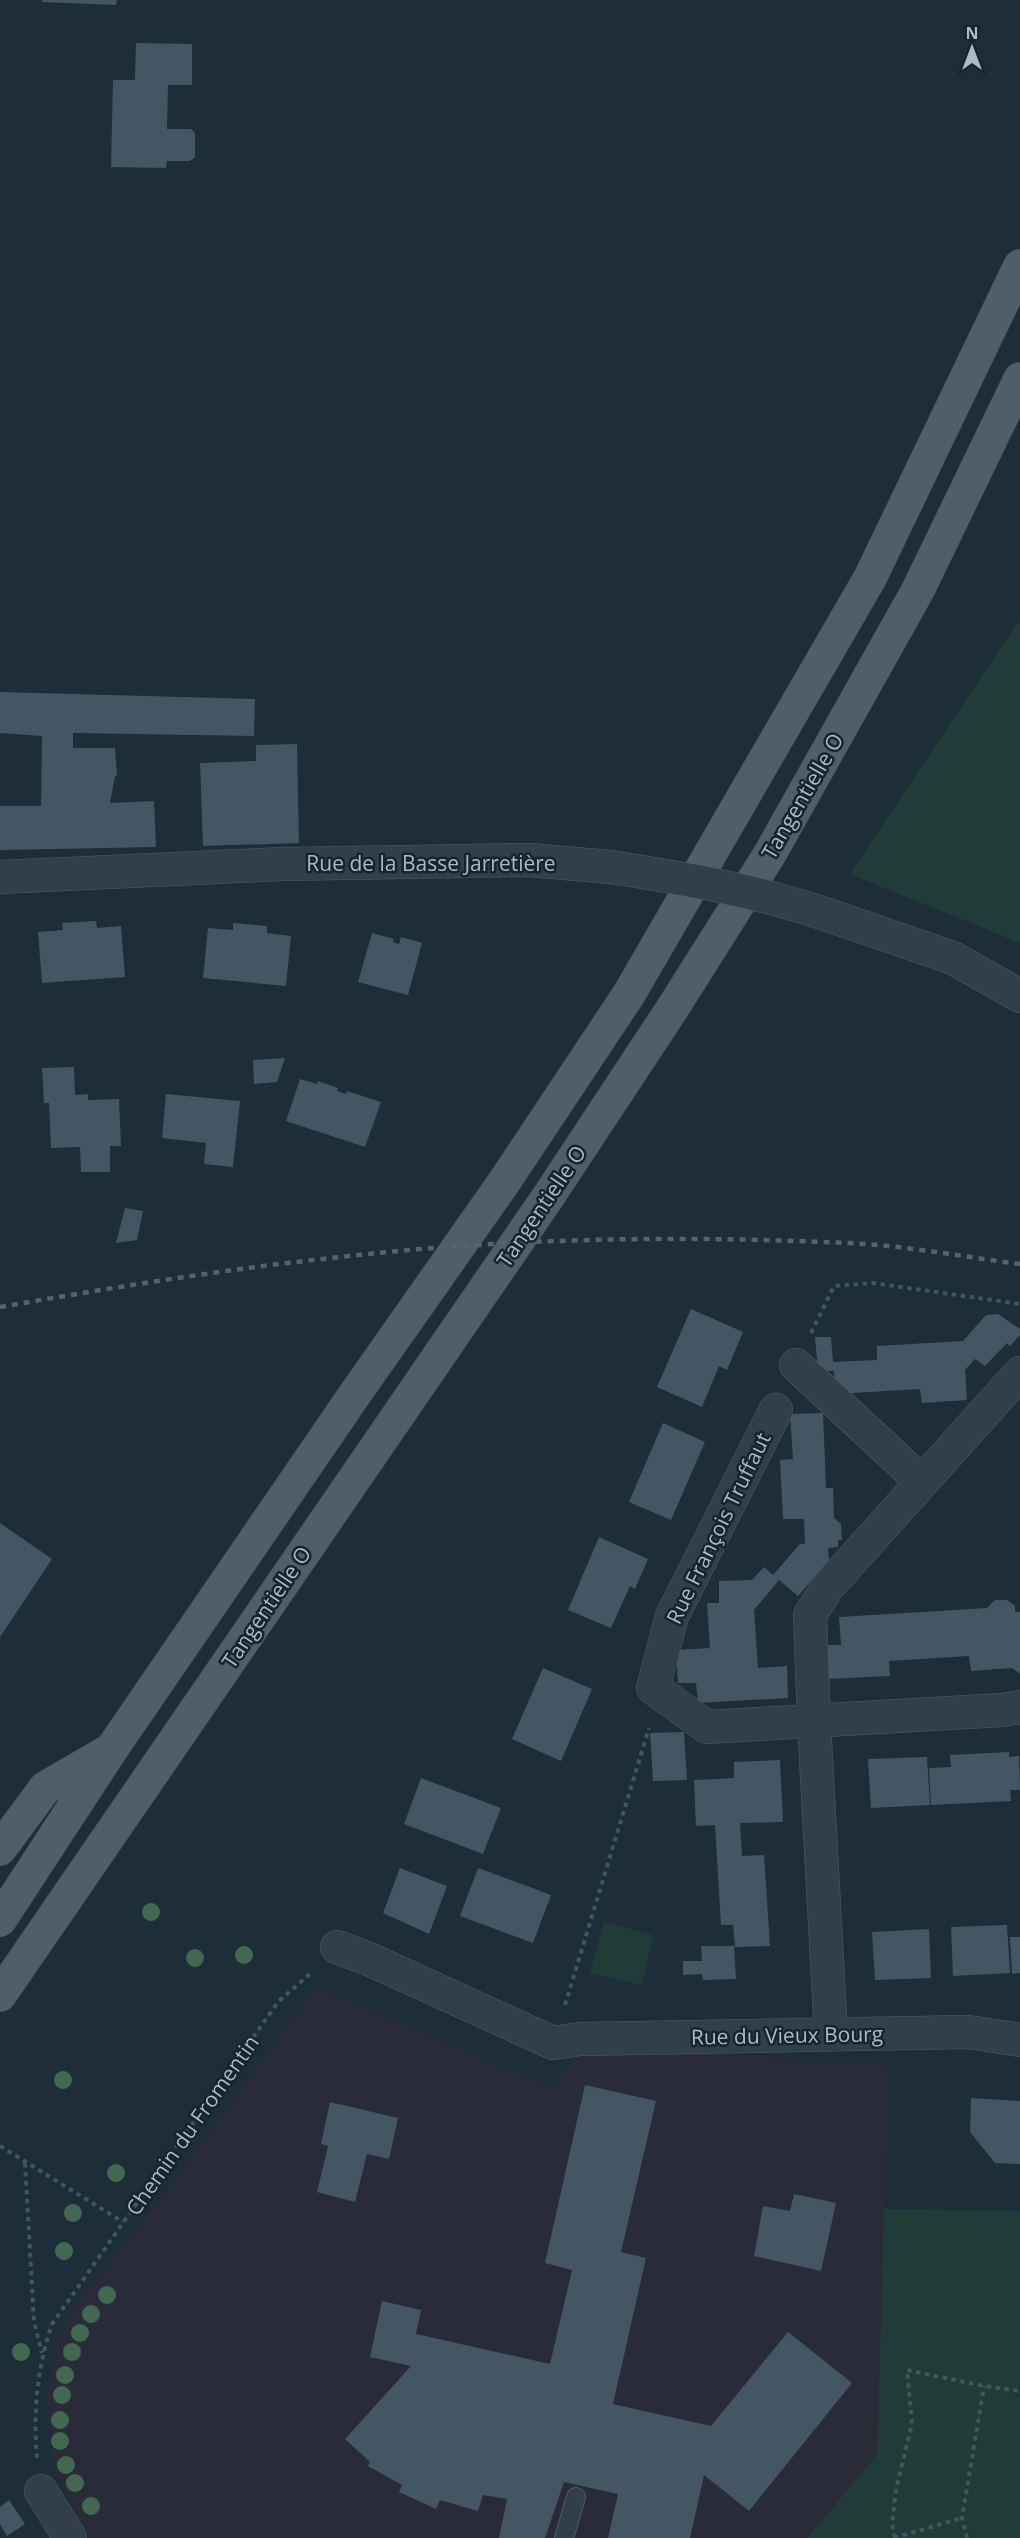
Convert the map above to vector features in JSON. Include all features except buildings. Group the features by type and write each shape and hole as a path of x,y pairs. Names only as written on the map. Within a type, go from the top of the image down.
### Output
{"main road":[{"name":"Tangentielle O","path":"111,1750 355,1394 504,1182 629,994 870,578 1020,266"},
{"name":"Tangentielle O","path":"0,1995 548,1197 747,891 918,590 1020,379"},
{"path":"0,1849 45,1788 111,1750"},
{"path":"0,1920 111,1750"}],"street":[{"name":"Rue de la Basse Jarretière","path":"0,877 282,864 519,860 610,867 671,876 799,905 953,958 1020,996"},
{"path":"796,1365 922,1482"},
{"path":"831,2034 810,1615 827,1588 1020,1373"},
{"name":"Rue François Truffaut","path":"653,1688 672,1616 776,1410"},
{"path":"653,1688 707,1727 1002,1710 1020,1707"},
{"path":"337,1947 380,1964 553,2043"},
{"name":"Rue du Vieux Bourg","path":"553,2043 580,2039 969,2032 1020,2040"},
{"path":"41,2491 70,2538"}],"lane":[{"path":"564,2538 576,2497"}],"path":[{"path":"796,1365 834,1286 873,1283 1020,1304"},
{"path":"553,2043 619,1833 650,1724 653,1688"},
{"name":"Chemin du Fromentin","path":"41,2491 34,2428 42,2353 52,2324 278,2002 337,1947"},
{"path":"0,2146 24,2163 123,2222"},
{"path":"24,2163 34,2322 42,2353"},
{"path":"962,2518 895,2538 892,2524 896,2488 912,2424 907,2370 1020,2391"},
{"path":"967,2538 962,2518 984,2386"}],"shaded area":[{"path":"317,1987 550,2088 587,2046 882,2065 889,2076 877,2455 807,2538 89,2538 71,2509 51,2454 47,2395 58,2339 74,2307 131,2238"}],"green space":[{"path":"1020,619 1020,943 850,874"},
{"path":"604,1922 653,1935 642,1985 590,1973"},
{"path":"884,2209 1020,2211 1020,2538 807,2538 877,2454"}],"railway":[{"path":"0,1307 165,1280 289,1263 395,1251 524,1242 717,1239 846,1243 912,1249 1020,1264"}]}
